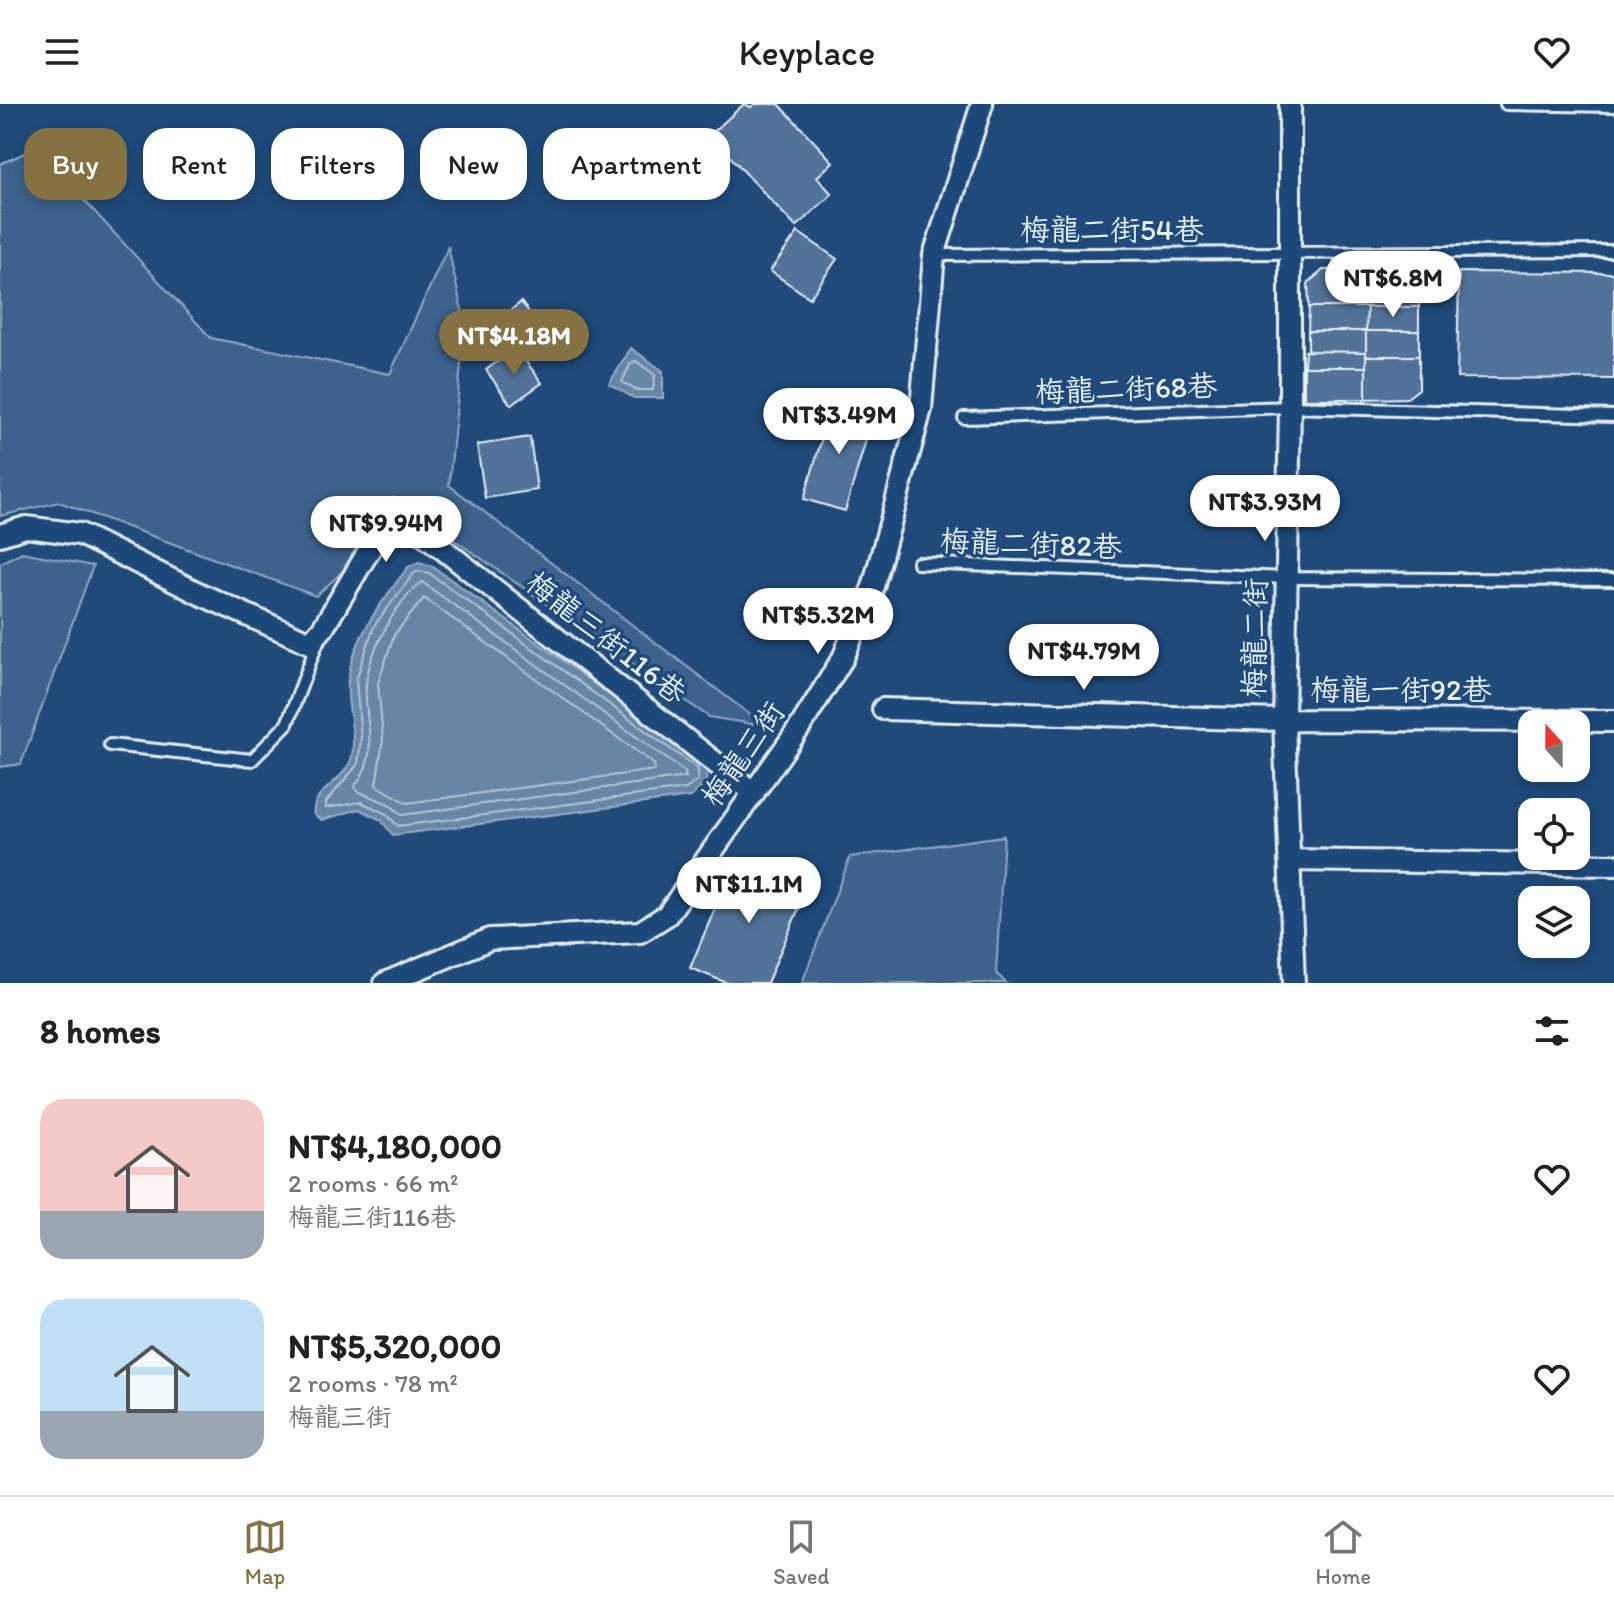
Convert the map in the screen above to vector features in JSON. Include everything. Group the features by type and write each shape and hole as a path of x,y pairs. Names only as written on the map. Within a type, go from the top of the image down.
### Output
{"street":[{"name":"梅龍三街","path":"385,983 490,939 640,932 667,915 800,727 843,658 873,587 921,409 934,255 982,104"},
{"name":"梅龍二街","path":"1290,104 1290,407 1284,720 1294,982"},
{"name":"梅龍三街116巷","path":"323,628 393,510 754,793"},
{"path":"0,535 26,527 80,534 200,594 310,643 323,628"},
{"name":"梅龍一街92巷","path":"883,709 1284,720 1614,721"},
{"path":"1289,860 1614,865"}],"lane":[{"path":"1506,104 1614,106"},
{"name":"梅龍二街54巷","path":"934,255 1614,251"},
{"name":"梅龍二街68巷","path":"964,418 1290,407 1614,416"},
{"name":"梅龍二街82巷","path":"918,563 1287,578 1614,580"},
{"path":"110,745 252,760 287,724 323,628"}],"shaded area":[{"path":"24,153 24,200 84,200 211,338 390,374 448,247 465,324 449,485 765,726 709,717 410,509 316,596 59,502 0,516 0,164"},
{"path":"22,552 93,566 21,764 0,767 0,563"},
{"path":"1004,836 996,973 1006,983 802,983 850,857"}],"water":[{"path":"631,348 663,371 663,398 634,398 609,384"},
{"path":"419,562 432,566 708,766 706,783 691,797 393,835 381,820 359,809 322,820 314,815 317,800 351,760 353,740 348,680 356,648 389,592 409,566"}],"building":[{"path":"744,104 751,107 755,104 779,104 833,162 817,177 832,194 796,227 730,156 730,128 718,128"},
{"path":"798,232 837,259 810,298 770,271"},
{"path":"1366,269 1367,307 1309,307 1308,283 1323,270"},
{"path":"1459,272 1614,273 1614,379 1457,378"},
{"path":"1366,275 1410,275 1420,285 1419,307 1367,307"},
{"path":"521,302 539,324 506,351 488,329"},
{"path":"1309,307 1367,307 1366,331 1308,331"},
{"path":"1367,307 1419,307 1419,331 1366,331"},
{"path":"1308,331 1366,331 1366,352 1308,351"},
{"path":"1366,331 1419,331 1419,356 1366,356"},
{"path":"516,348 542,383 511,405 486,370"},
{"path":"1305,351 1366,352 1366,367 1304,367"},
{"path":"1366,356 1419,356 1419,389 1407,398 1366,399"},
{"path":"1304,367 1366,367 1366,399 1304,399"},
{"path":"833,400 874,413 845,511 804,499"},
{"path":"530,437 537,490 485,498 477,445"},
{"path":"736,858 808,887 767,983 727,983 690,968"}]}
